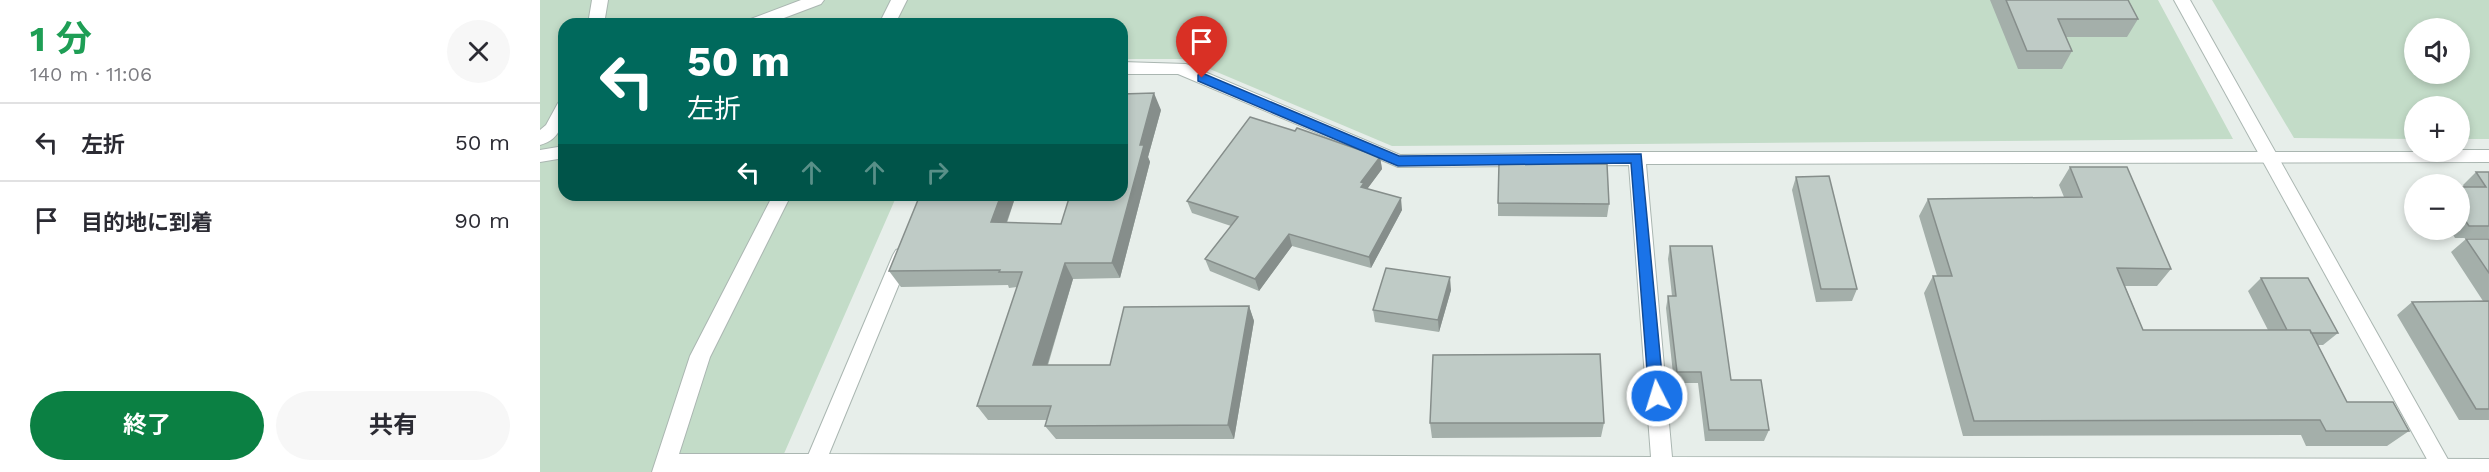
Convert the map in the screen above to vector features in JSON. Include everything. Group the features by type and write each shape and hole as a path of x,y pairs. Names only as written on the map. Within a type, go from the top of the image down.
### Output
{"street":[{"path":"597,18 600,0"},
{"path":"769,18 816,0"},
{"path":"890,18 899,0"},
{"path":"2182,0 2444,470"},
{"path":"1128,68 1180,68 1398,161 1637,158 2489,156"},
{"path":"540,139 552,129 558,118"},
{"path":"540,156 558,153"},
{"path":"1637,158 1663,469"},
{"path":"779,201 700,356 664,468 2489,469"},
{"path":"813,468 909,238"}],"green space":[{"path":"540,0 2158,0 2233,139 1392,146 1186,59 1128,59 1128,18 558,18 558,201 894,201 776,472 540,472"},
{"path":"2212,0 2489,0 2489,139 2470,139 2470,96 2404,96 2404,139 2294,138"}],"building":[{"path":"2006,0 2128,0 2138,19 2058,19 2072,51 2027,51"},
{"path":"1154,93 1140,145 1144,145 1112,263 1065,263 1033,365 1110,365 1124,307 1249,306 1228,425 1045,426 1051,406 977,406 1022,272 999,272 1000,270 889,271 918,201 999,201 991,222 1061,224 1068,201 1128,201 1128,94"},
{"path":"1250,117 1295,131 1297,128 1380,157 1361,182 1364,183 1361,187 1401,198 1369,257 1289,234 1255,279 1205,259 1238,217 1187,201"},
{"path":"1499,163 1607,164 1609,204 1498,203"},
{"path":"2070,167 2127,167 2171,269 2117,268 2143,330 2310,330 2347,402 2393,402 2409,431 2326,431 2320,420 1974,421 1933,276 1952,276 1928,199 2082,197"},
{"path":"2476,172 2489,172 2489,226 2470,226 2470,187 2486,187"},
{"path":"1829,176 1857,289 1821,289 1796,177"},
{"path":"2489,239 2489,273 2467,240"},
{"path":"1670,246 1712,246 1731,380 1761,380 1769,430 1709,430 1701,372 1677,372 1668,296 1676,296"},
{"path":"1386,268 1450,277 1438,320 1373,310"},
{"path":"2261,278 2308,278 2338,333 2287,330"},
{"path":"2489,301 2489,409 2476,409 2412,302"},
{"path":"1600,354 1604,423 1430,423 1433,355"}],"route":[{"path":"1202,78 1398,161 1637,158 1657,396"}]}
